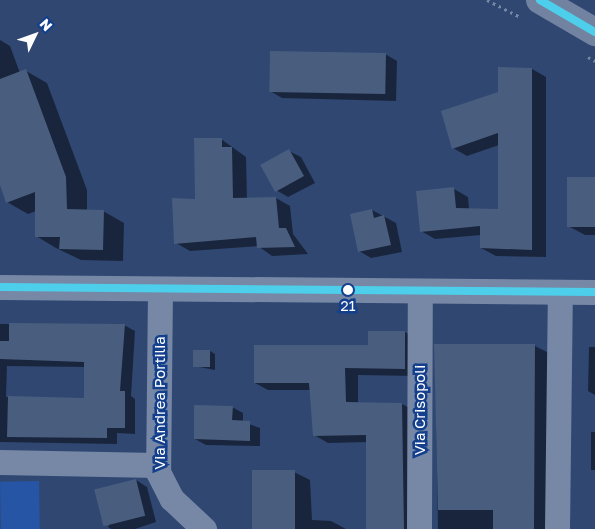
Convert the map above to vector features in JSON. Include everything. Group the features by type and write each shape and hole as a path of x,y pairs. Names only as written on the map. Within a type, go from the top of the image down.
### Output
{"main road":[{"path":"540,0 595,32"}],"street":[{"path":"0,287 595,292"},
{"name":"Via Andrea Portilia","path":"160,289 158,465 167,493 204,529"},
{"name":"Via Crisopoli","path":"419,529 420,292"},
{"path":"557,529 560,293"},
{"path":"0,462 158,465"}],"shaded area":[{"path":"39,481 40,529 1,529 0,482"}],"building":[{"path":"270,51 386,53 385,94 269,92"},
{"path":"498,67 532,68 532,250 480,248 480,226 420,232 416,191 454,187 456,208 498,209 498,133 452,149 441,111 498,92"},
{"path":"26,69 66,177 67,209 104,210 103,250 59,249 60,237 35,237 35,192 6,203 0,185 0,79"},
{"path":"194,138 222,138 222,147 232,147 233,198 276,197 279,228 286,228 295,247 257,248 256,237 174,244 172,198 195,199"},
{"path":"289,149 304,176 275,192 260,165"},
{"path":"567,177 595,177 595,227 567,227"},
{"path":"372,209 374,218 384,215 391,245 358,252 350,214"},
{"path":"9,323 125,324 120,391 125,391 125,428 107,428 107,438 7,437 8,396 84,398 84,362 0,359 0,341 9,341"},
{"path":"368,331 405,331 405,369 345,368 346,402 402,403 404,529 366,529 366,435 313,436 309,383 254,383 254,345 368,345"},
{"path":"434,344 535,344 534,529 493,529 493,510 438,510"},
{"path":"193,350 210,350 210,367 193,367"},
{"path":"194,405 233,406 232,420 250,421 250,441 194,439"},
{"path":"252,470 295,470 295,529 252,529"},
{"path":"136,479 145,516 103,526 94,489"}],"transit line":[{"name":"21","path":"540,0 595,32"},
{"name":"21","path":"0,287 595,292"}],"place":[{"name":"21","path":"348,290"}]}
